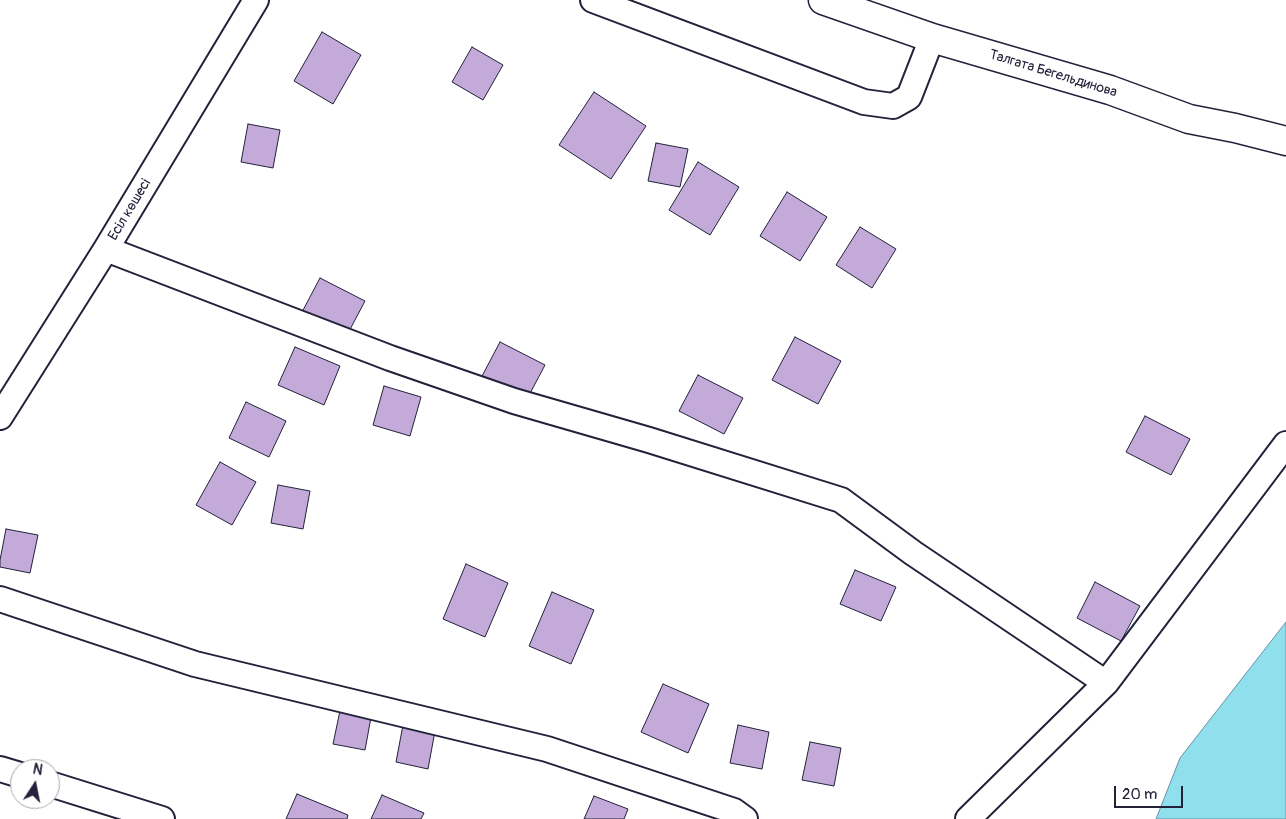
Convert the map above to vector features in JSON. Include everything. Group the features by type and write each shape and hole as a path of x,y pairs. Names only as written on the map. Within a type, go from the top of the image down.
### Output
{"street":[{"name":"Есіл көшесі","path":"0,417 106,249 256,0"},
{"path":"593,0 864,102 893,106 909,97 932,38"},
{"name":"Талгата Бегельдинова","path":"823,0 932,38 1110,90 1189,119 1286,141"},
{"path":"106,249 390,358 514,401 649,440 841,500 914,553 1106,683"},
{"path":"968,819 1106,683 1286,444"},
{"path":"0,600 195,664 547,749 734,811 745,819"},
{"path":"60,787 162,819"}],"water":[{"path":"1286,622 1286,819 1156,819 1180,758"}],"building":[{"path":"322,32 361,55 333,104 294,81"},
{"path":"472,47 503,65 483,100 452,82"},
{"path":"594,92 646,126 611,179 559,145"},
{"path":"248,124 280,130 273,168 241,162"},
{"path":"656,143 688,149 680,187 648,181"},
{"path":"698,162 739,187 710,235 669,210"},
{"path":"787,192 827,217 800,261 760,236"},
{"path":"860,227 896,249 872,288 836,265"},
{"path":"320,278 365,301 346,337 301,314"},
{"path":"795,337 841,361 818,404 772,380"},
{"path":"500,342 545,365 526,401 481,378"},
{"path":"295,347 340,366 324,405 278,385"},
{"path":"698,375 743,398 724,434 679,411"},
{"path":"384,386 421,397 410,436 373,425"},
{"path":"246,402 286,421 269,457 229,438"},
{"path":"1145,416 1190,439 1171,475 1126,452"},
{"path":"220,462 256,482 232,525 196,505"},
{"path":"278,485 310,491 303,529 271,523"},
{"path":"6,529 38,535 30,573 0,567"},
{"path":"466,564 508,583 485,637 443,619"},
{"path":"855,570 896,587 881,621 840,604"},
{"path":"1095,582 1140,606 1121,641 1077,618"},
{"path":"552,592 594,610 571,664 529,646"},
{"path":"663,684 709,704 688,753 641,732"},
{"path":"341,706 372,712 365,750 333,744"},
{"path":"403,725 435,731 428,769 396,762"},
{"path":"738,725 769,732 762,769 730,763"},
{"path":"810,742 841,748 834,786 802,780"},
{"path":"297,794 348,815 347,819 286,819"},
{"path":"382,795 424,813 421,819 371,819"},
{"path":"594,796 628,809 624,819 584,819"}]}
